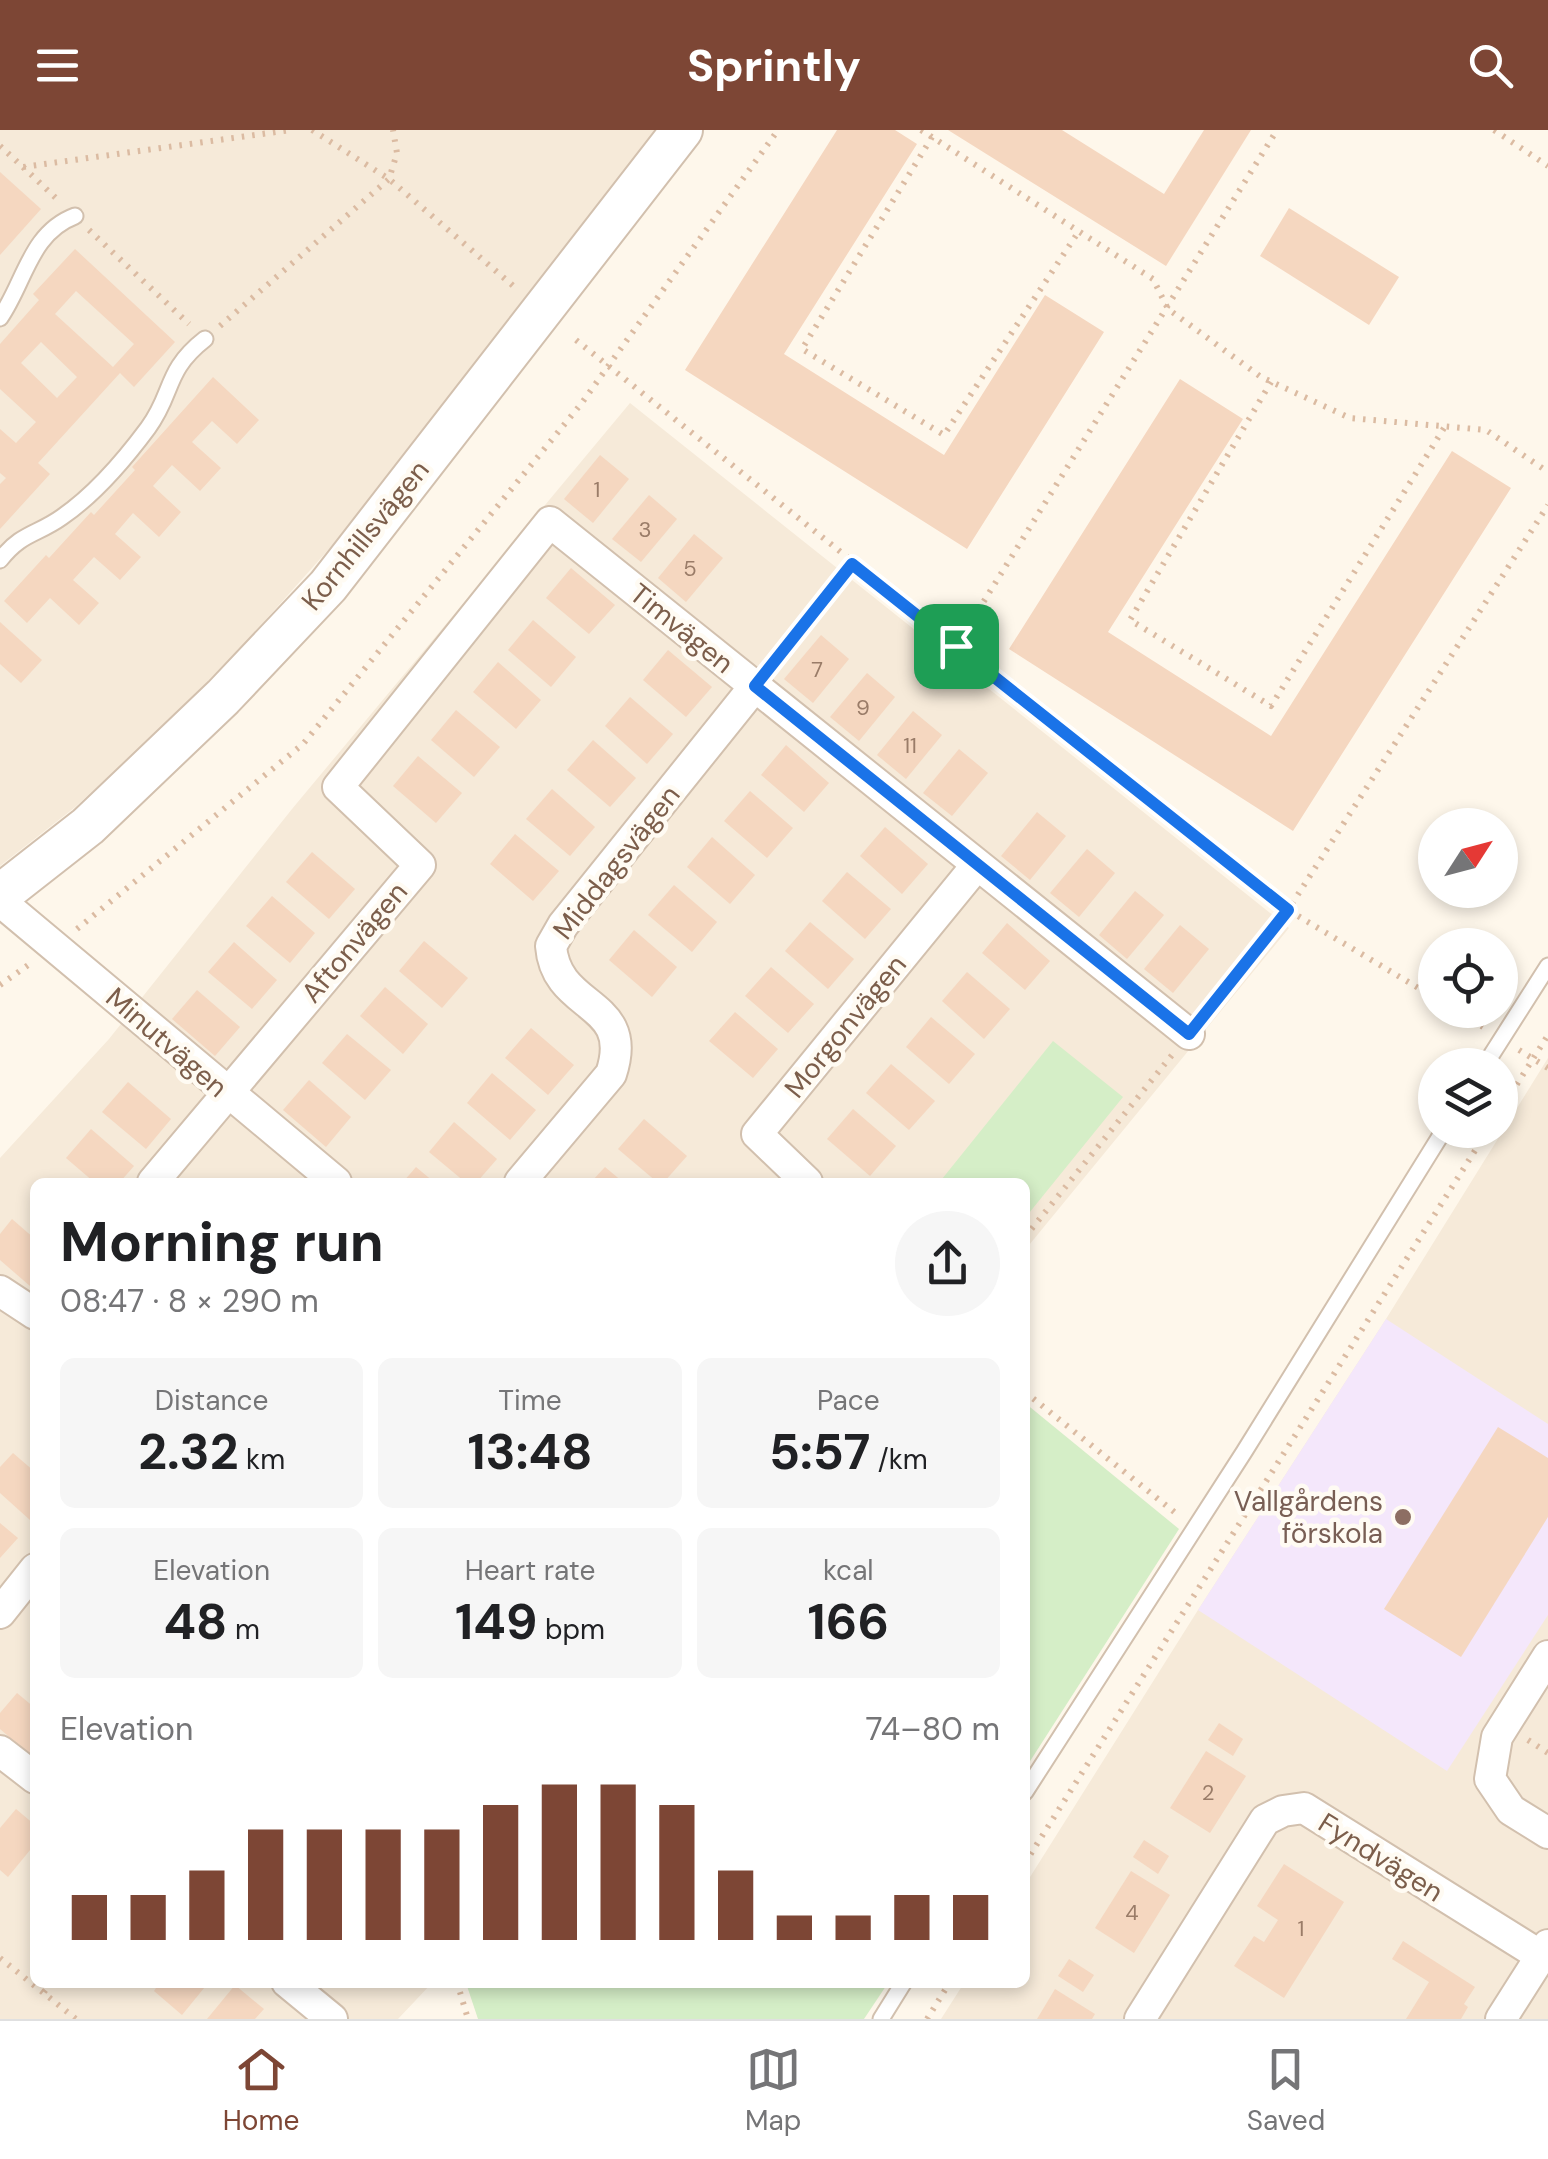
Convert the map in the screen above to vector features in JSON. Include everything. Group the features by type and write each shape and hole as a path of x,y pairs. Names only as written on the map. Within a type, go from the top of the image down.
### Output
{"street":[{"name":"Kornhillsvägen","path":"0,898 88,826 223,697 328,586 682,130"},
{"name":"Timvägen","path":"550,522 1189,1034"},
{"name":"Aftonvägen","path":"156,1178 420,864 338,786 550,522"},
{"name":"Middagsvägen","path":"523,1178 612,1074 618,1055 618,1037 606,1020 558,978 550,946 755,686"},
{"name":"Morgonvägen","path":"803,1178 757,1134 977,864"},
{"name":"Minutvägen","path":"0,898 331,1178"},
{"path":"0,1291 30,1311"},
{"path":"0,1613 30,1575"},
{"path":"1548,1656 1497,1737 1490,1778 1512,1810 1548,1832"},
{"path":"0,1751 30,1774"},
{"name":"Fyndvägen","path":"1140,2019 1265,1820 1282,1811 1304,1808 1544,1951"},
{"path":"1502,2019 1544,1951"},
{"path":"294,1988 332,2019"}],"lane":[{"path":"0,318 14,299 38,245 53,226 75,216"},
{"path":"0,560 12,545 58,520 92,491 146,430 158,412 174,370 187,353 205,340"},
{"path":"1495,1048 1548,966"},
{"path":"1030,1784 1433,1148"},
{"path":"880,2019 900,1988"}],"path":[{"path":"23,167 245,133 290,130"},
{"path":"312,130 389,180 523,294"},
{"path":"0,146 205,340 389,180 397,153 394,130"},
{"path":"0,985 55,946 303,744 581,404 778,130"},
{"path":"921,130 1154,279 1168,309 1271,382 1350,418 1486,430 1548,472"},
{"path":"956,646 1277,130"},
{"path":"1494,130 1548,166"},
{"path":"932,137 802,349 944,435 1079,231"},
{"path":"576,340 1288,910 1418,988"},
{"path":"1271,382 1130,620 1271,706 1444,428"},
{"path":"1030,1232 1288,910 1548,506"},
{"path":"755,686 852,564"},
{"path":"1518,1082 1548,1035"},
{"path":"1030,1856 1477,1148"},
{"path":"1030,1396 1223,1550"},
{"path":"0,1958 30,1981"},
{"path":"39,1988 76,2019"},
{"path":"44,1992 47,1988"},
{"path":"459,1988 468,2019"},
{"path":"927,2019 946,1988"}],"shaded area":[{"path":"0,130 656,130 434,426 337,540 161,729 74,808 0,866"},
{"path":"630,403 1289,928 1030,1244 1030,1178 30,1178 30,1988 427,1988 398,2019 0,2019 0,1158 109,1039 292,809"},
{"path":"1548,1058 1548,2019 941,2019 961,1988 1030,1988 1030,1877 1492,1148 1518,1148 1518,1106"},
{"name":"Vallgårdens förskola","path":"1386,1319 1548,1424 1548,1615 1447,1771 1198,1610"}],"green space":[{"path":"1053,1041 1123,1097 1030,1212 1030,1178 943,1178"},
{"path":"1030,1407 1179,1529 1030,1761"},
{"path":"468,1988 885,1988 864,2019 478,2019"}],"building":[{"path":"837,130 895,130 917,144 784,354 944,455 1045,295 1104,332 967,549 685,370"},
{"path":"948,130 1062,130 1164,194 1204,130 1251,130 1166,266"},
{"path":"0,172 41,209 0,255"},
{"path":"1289,208 1399,277 1369,325 1260,256"},
{"path":"75,249 175,342 134,387 120,373 38,463 50,474 0,529 0,484 6,478 0,473 0,429 16,443 36,422 0,389 0,344 39,300 33,294","holes":["76,291 134,344 113,367 55,314","41,342 77,377 57,398 21,363"]},
{"path":"213,377 259,420 237,444 212,421 192,442 221,468 200,491 172,465 153,486 181,512 159,537 133,513 115,534 141,557 120,580 94,557 73,580 99,603 79,625 50,598 27,623 4,601 91,512 94,515"},
{"path":"1180,379 1243,419 1108,632 1271,736 1452,451 1511,488 1293,831 1009,649"},
{"path":"600,455 629,479 593,523 564,499"},
{"path":"649,495 677,519 641,562 612,539"},
{"path":"694,534 723,558 686,602 658,578"},
{"path":"571,568 615,605 589,634 546,598"},
{"path":"533,620 576,657 551,687 508,650"},
{"path":"0,622 42,660 21,683 0,664"},
{"path":"821,635 849,659 813,703 784,679"},
{"path":"668,650 712,687 686,717 643,680"},
{"path":"498,662 541,700 516,729 473,692"},
{"path":"867,673 895,697 859,741 830,717"},
{"path":"630,697 673,734 647,764 605,726"},
{"path":"456,710 500,747 474,777 431,740"},
{"path":"913,711 942,735 906,779 877,755"},
{"path":"593,740 636,778 610,807 567,770"},
{"path":"786,745 829,783 804,812 761,775"},
{"path":"959,749 988,773 952,816 923,793"},
{"path":"418,756 462,793 436,823 393,786"},
{"path":"552,789 595,827 570,856 526,819"},
{"path":"750,791 793,828 767,858 724,821"},
{"path":"1037,812 1066,836 1030,880 1001,856"},
{"path":"885,827 928,864 902,894 860,856"},
{"path":"515,834 559,871 533,901 490,864"},
{"path":"712,837 755,875 730,904 687,867"},
{"path":"1087,849 1115,873 1079,917 1050,893"},
{"path":"312,852 355,889 329,919 286,882"},
{"path":"847,872 891,909 865,939 822,901"},
{"path":"674,885 717,922 692,952 648,915"},
{"path":"1135,891 1164,915 1127,959 1099,935"},
{"path":"272,896 315,933 290,963 246,926"},
{"path":"810,922 854,959 828,989 785,951"},
{"path":"1007,923 1050,961 1025,990 982,953"},
{"path":"1180,925 1209,949 1173,993 1144,969"},
{"path":"634,930 677,967 652,997 609,960"},
{"path":"424,941 468,978 442,1008 399,971"},
{"path":"234,942 277,980 252,1009 208,972"},
{"path":"771,967 814,1004 788,1033 745,996"},
{"path":"967,972 1010,1009 984,1039 942,1001"},
{"path":"385,987 428,1024 403,1054 360,1016"},
{"path":"197,990 240,1027 215,1056 172,1019"},
{"path":"735,1012 778,1049 753,1078 709,1041"},
{"path":"931,1017 975,1054 949,1084 906,1047"},
{"path":"531,1028 574,1065 548,1095 505,1058"},
{"path":"347,1034 391,1070 365,1100 322,1063"},
{"path":"891,1064 935,1101 909,1130 866,1093"},
{"path":"492,1073 536,1110 510,1140 467,1103"},
{"path":"309,1080 351,1117 326,1147 283,1110"},
{"path":"128,1082 171,1119 146,1149 102,1112"},
{"path":"853,1109 896,1146 870,1176 827,1139"},
{"path":"644,1119 687,1156 668,1178 652,1178 618,1149"},
{"path":"454,1122 497,1159 480,1178 460,1178 429,1152"},
{"path":"91,1129 134,1166 124,1178 89,1178 66,1158"},
{"path":"416,1167 429,1178 406,1178"},
{"path":"605,1167 618,1178 595,1178"},
{"path":"12,1219 30,1235 30,1286 0,1260 0,1234"},
{"path":"1498,1427 1548,1458 1548,1517 1461,1657 1384,1609"},
{"path":"13,1453 30,1468 30,1520 0,1493 0,1467"},
{"path":"0,1523 18,1538 0,1558"},
{"path":"17,1693 30,1704 30,1755 0,1729 0,1713"},
{"path":"1219,1723 1243,1739 1233,1756 1208,1740"},
{"path":"1206,1751 1246,1776 1210,1833 1170,1808"},
{"path":"16,1809 30,1821 30,1850 8,1877 0,1870 0,1828"},
{"path":"1144,1840 1169,1856 1158,1874 1133,1857"},
{"path":"1284,1864 1344,1902 1284,1998 1234,1966 1254,1936 1264,1942 1278,1920 1257,1906"},
{"path":"1131,1871 1170,1895 1134,1953 1095,1928"},
{"path":"1403,1941 1475,1987 1464,2004 1468,2007 1461,2019 1406,2019 1429,1982 1392,1959"},
{"path":"1069,1959 1094,1975 1083,1992 1058,1976"},
{"path":"156,1988 204,1988 182,2015 154,1991"},
{"path":"233,1988 239,1988 264,2009 255,2019 207,2019"},
{"path":"1055,1989 1095,2014 1092,2019 1037,2019"}],"place":[{"name":"Vallgårdens förskola","path":"1403,1517"}],"route":[{"path":"852,564 956,646 1288,910 1189,1034 755,686 852,564"}]}
